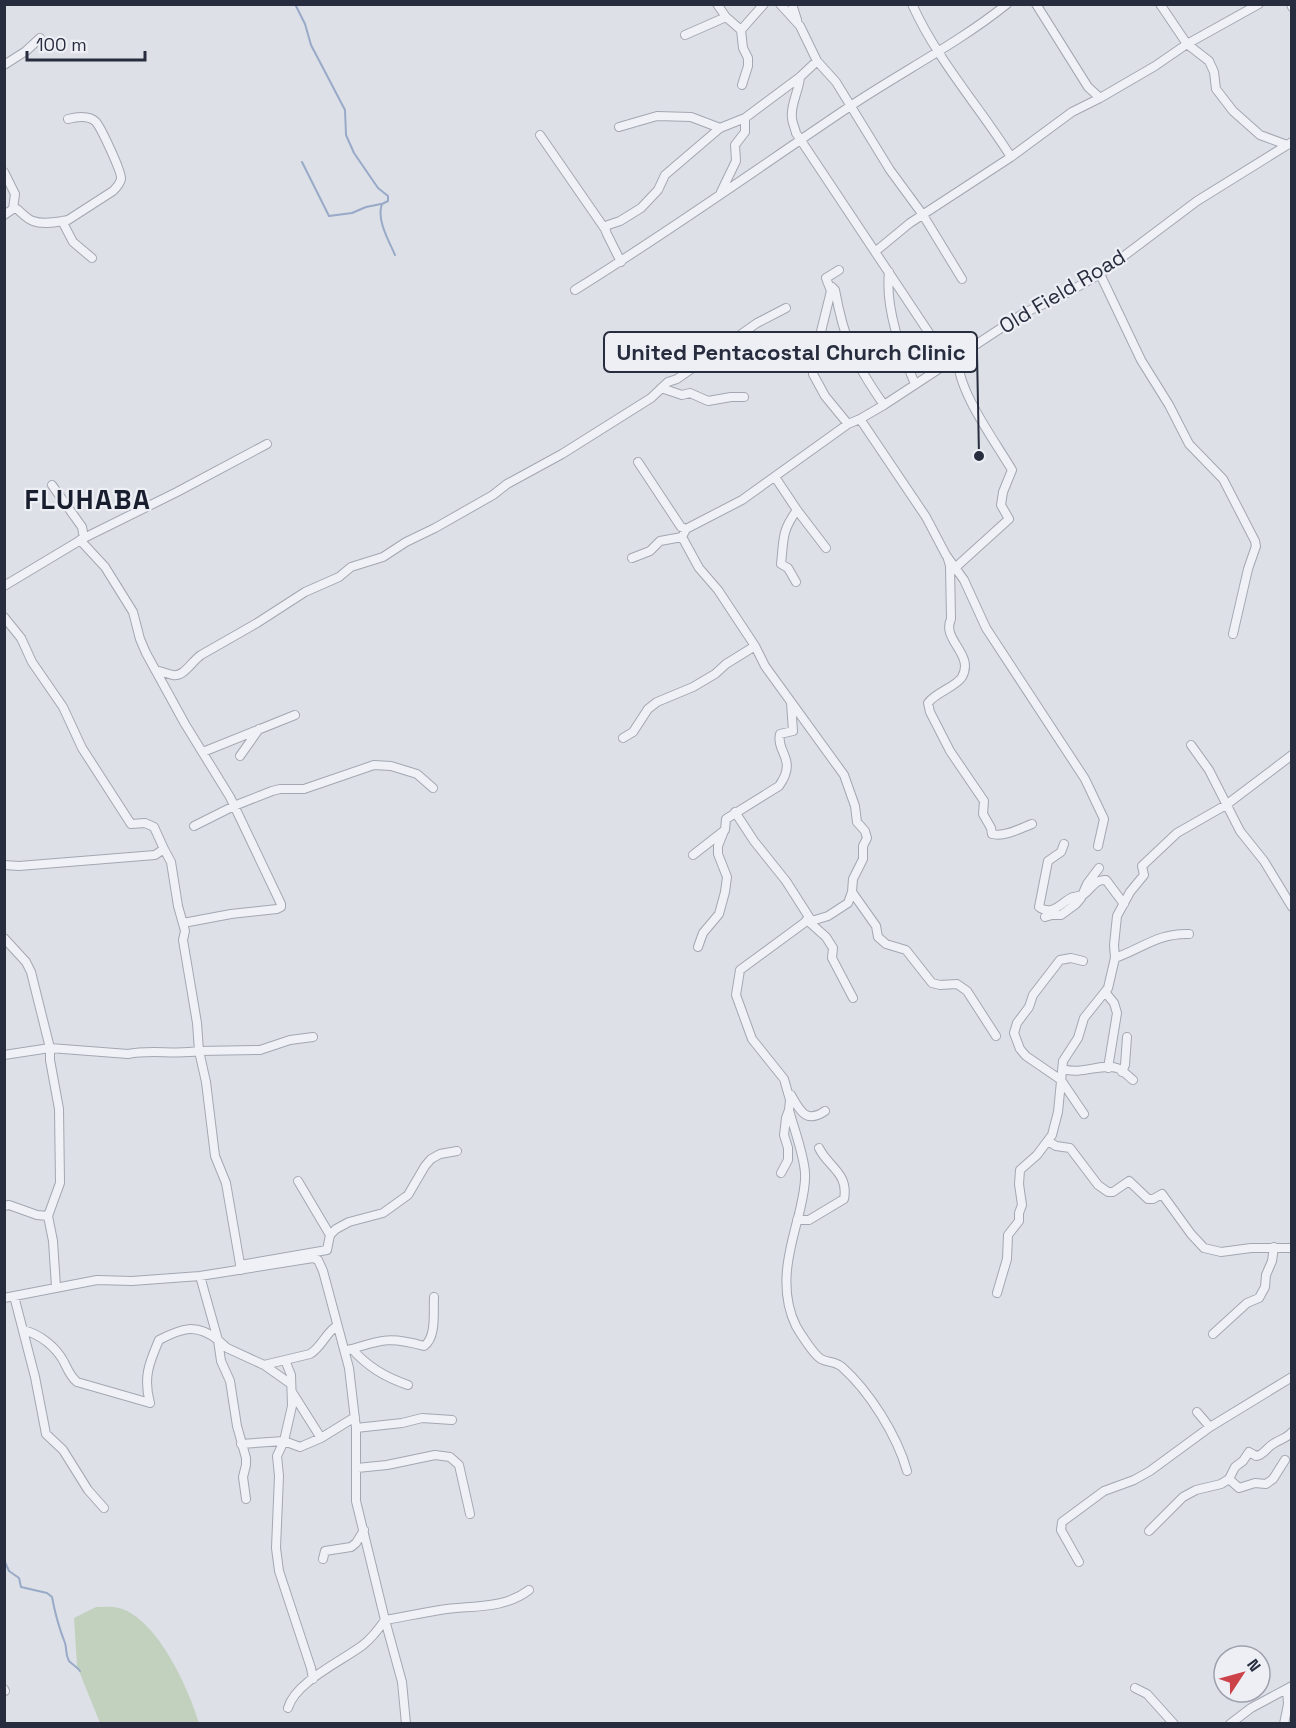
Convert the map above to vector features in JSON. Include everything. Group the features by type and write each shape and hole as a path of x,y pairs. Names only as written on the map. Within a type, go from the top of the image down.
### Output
{"street":[{"path":"717,4 726,17 741,30 743,48 748,58 742,86"},
{"path":"741,30 764,4"},
{"path":"780,4 800,26"},
{"path":"792,4 817,61 836,82 890,170 923,215 962,279"},
{"path":"912,4 938,53 989,121 1011,157"},
{"path":"575,290 681,223 851,106 938,53 1007,4"},
{"path":"1036,4 1088,87 1100,98"},
{"path":"1160,4 1187,44 1209,61 1214,72 1216,89 1243,122 1260,135 1289,144"},
{"path":"876,251 923,215 1011,157 1072,112 1100,98 1155,66 1187,44 1259,4"},
{"path":"685,35 726,17"},
{"path":"4,65 26,51 40,38"},
{"path":"605,229 608,225 620,221 641,208 658,190 666,175 720,128 745,118 800,77 817,61"},
{"path":"800,77 791,117 801,140 949,363"},
{"path":"619,127 657,116 691,117 720,128"},
{"path":"4,215 17,209 36,222 68,220 113,191 121,180 118,166 95,122 87,118 68,119"},
{"path":"720,194 736,161 735,145 745,132 745,118"},
{"path":"540,135 605,229 621,262"},
{"name":"Old Field Road","path":"632,558 650,551 660,541 684,533 742,500 848,424 884,405 1024,313 1065,294 1100,274 1197,201 1289,144"},
{"path":"4,172 15,194 13,209"},
{"path":"62,221 73,242 92,258"},
{"path":"826,278 839,270"},
{"path":"890,272 888,284 892,311 904,357 915,384"},
{"path":"1100,274 1141,360 1169,405 1189,444 1223,479 1255,540 1256,546 1248,569 1233,634"},
{"path":"826,278 835,290 843,330 854,356 884,405"},
{"path":"826,278 831,291 814,360 813,374 825,396 848,424"},
{"path":"158,671 176,676 182,674 193,660 305,592 339,577 351,567 383,557 493,495 507,484 562,454 651,398 668,382 677,380 757,323 786,308"},
{"path":"956,567 1009,519 1001,505 1003,492 1012,470 966,389 957,368 958,357"},
{"path":"661,388 682,395 690,393 708,401 744,397"},
{"path":"860,419 926,517 950,566 951,619 948,632 966,662 961,679 933,697 928,703 930,712 950,751 984,801 983,814 992,828 992,834 998,836 1032,824"},
{"path":"4,586 82,539 267,444"},
{"path":"638,462 681,527 699,568 718,590 755,646 765,666 844,775 855,806 857,822 865,831 867,838 863,846 863,859 853,879 848,903 838,911 815,920 807,920 740,970 736,995 752,1039 784,1079 788,1091 801,1111 807,1116 817,1116 825,1111"},
{"path":"775,477 796,510 826,548"},
{"path":"52,485 82,527 82,539 105,567 133,612 146,653 158,671 185,724 230,797 282,904 281,907 183,923"},
{"path":"796,510 786,525 782,538 781,564 788,568 796,582"},
{"path":"946,555 956,567 986,628 1085,779 1104,819 1098,846"},
{"path":"4,617 21,638 32,662 63,707 82,748 130,824 145,822 154,827 171,862 185,931 183,940 197,1023 199,1051 206,1082 215,1156 226,1183 241,1267"},
{"path":"623,738 633,732 648,709 657,702 693,687 755,646"},
{"path":"698,947 703,933 718,914 725,892 727,877 718,854 718,846 725,830 726,819 779,786 784,779 787,763 779,739 780,734 793,731 794,728 791,703"},
{"path":"203,752 295,715"},
{"path":"240,756 259,729"},
{"path":"1191,745 1209,770 1240,831 1264,861 1292,907"},
{"path":"998,1293 1007,1259 1008,1235 1019,1221 1022,1205 1020,1170 1052,1135 1056,1124 1063,1061 1078,1038 1084,1018 1105,992 1112,976 1117,916 1130,892 1144,875 1142,866 1177,833 1226,806 1292,755"},
{"path":"194,826 234,806 280,789 304,789 374,765 391,766 417,774 433,788"},
{"path":"735,812 754,841 786,880 808,918 807,920 826,937 833,948 832,958 853,998"},
{"path":"693,855 725,830"},
{"path":"1064,844 1061,852 1048,861 1038,907 1043,910 1057,909 1072,898 1082,895 1099,880 1107,880 1124,904"},
{"path":"4,865 155,855 164,849"},
{"path":"1045,917 1066,912 1081,898 1087,884 1099,868"},
{"path":"852,892 876,926 878,937 886,944 906,950 932,982 940,985 957,984 967,991 996,1036"},
{"path":"1115,958 1160,937 1189,934"},
{"path":"4,938 26,962 31,972 50,1048 50,1060 58,1099 60,1182 48,1216 53,1241 56,1287"},
{"path":"1083,961 1071,958 1060,960 1033,995 1014,1033 1020,1049 1026,1056 1061,1080 1084,1114"},
{"path":"1105,992 1114,1003 1117,1013 1108,1068"},
{"path":"4,1055 50,1048 128,1054 140,1051 165,1053 260,1050 290,1040 313,1037"},
{"path":"1122,1071 1125,1065 1127,1037"},
{"path":"1063,1069 1080,1072 1117,1068 1133,1080"},
{"path":"788,1091 789,1110 805,1173 803,1194 787,1260 786,1288 796,1325 817,1355 822,1359 836,1362 862,1386 903,1456 907,1471"},
{"path":"781,1173 788,1160 788,1148 784,1135 789,1110"},
{"path":"1048,1141 1056,1146 1070,1148 1098,1185 1108,1192 1113,1192 1129,1181 1148,1199 1162,1194 1204,1248 1221,1251 1292,1248"},
{"path":"797,1220 808,1220 844,1198 846,1189 842,1178 819,1148"},
{"path":"330,1234 343,1224 382,1213 408,1195 431,1159 457,1150"},
{"path":"4,1298 97,1280 132,1281 200,1276 327,1250 330,1234 298,1181"},
{"path":"4,1206 9,1205 37,1215 48,1216"},
{"path":"1213,1334 1247,1303 1259,1298 1265,1287 1274,1247"},
{"path":"241,1267 313,1258 318,1260 323,1271 337,1326 349,1349 356,1428 356,1501 402,1682 406,1724"},
{"path":"200,1276 218,1340 221,1361 230,1381 246,1465 243,1477 246,1499"},
{"path":"14,1296 46,1434 63,1450 88,1491 104,1508"},
{"path":"349,1349 392,1339 424,1346 430,1340 434,1297"},
{"path":"264,1365 310,1354 337,1326"},
{"path":"23,1330 51,1345 77,1382 150,1403 146,1388 147,1372 159,1340 185,1328 202,1330 227,1348 264,1365 292,1388 321,1438"},
{"path":"349,1349 384,1376 408,1385"},
{"path":"285,1360 291,1375 292,1406 284,1441 277,1456 279,1476 277,1562 313,1679"},
{"path":"1079,1562 1061,1530 1062,1522 1104,1491 1134,1480 1150,1471 1210,1427 1289,1378 1292,1387"},
{"path":"1197,1412 1210,1427"},
{"path":"241,1444 284,1441 300,1448 355,1417"},
{"path":"356,1428 402,1423 422,1418 452,1420"},
{"path":"1149,1531 1183,1497 1229,1479 1235,1467 1250,1452 1256,1456 1262,1455 1271,1445 1290,1438"},
{"path":"357,1468 387,1465 435,1455 450,1457 459,1465 470,1514"},
{"path":"1229,1479 1239,1488 1255,1483 1266,1484 1273,1479 1285,1460"},
{"path":"323,1559 325,1551 351,1547 364,1530"},
{"path":"288,1708 290,1699 295,1694 363,1645 375,1635 385,1620 443,1609 502,1604 530,1590"},
{"path":"1135,1688 1147,1694 1174,1724"},
{"path":"1230,1724 1251,1708 1289,1688"},
{"path":"1284,1724 1289,1688"}],"green space":[{"path":"96,1607 119,1608 133,1614 146,1625 179,1674 199,1723 100,1723 77,1666 74,1618"}],"waterway":[{"path":"295,4 305,24 311,45 345,110 346,135 354,153 378,188 388,196 388,201 382,204 381,216 384,230 395,255"},
{"path":"302,162 329,216 352,213 381,204"},
{"path":"4,1560 9,1571 19,1578 21,1587 47,1593 52,1597 69,1661 80,1671"}],"place":[{"name":"United Pentacostal Church Clinic","path":"979,456"}],"district":[{"name":"FLUHABA","path":"88,499"}]}
